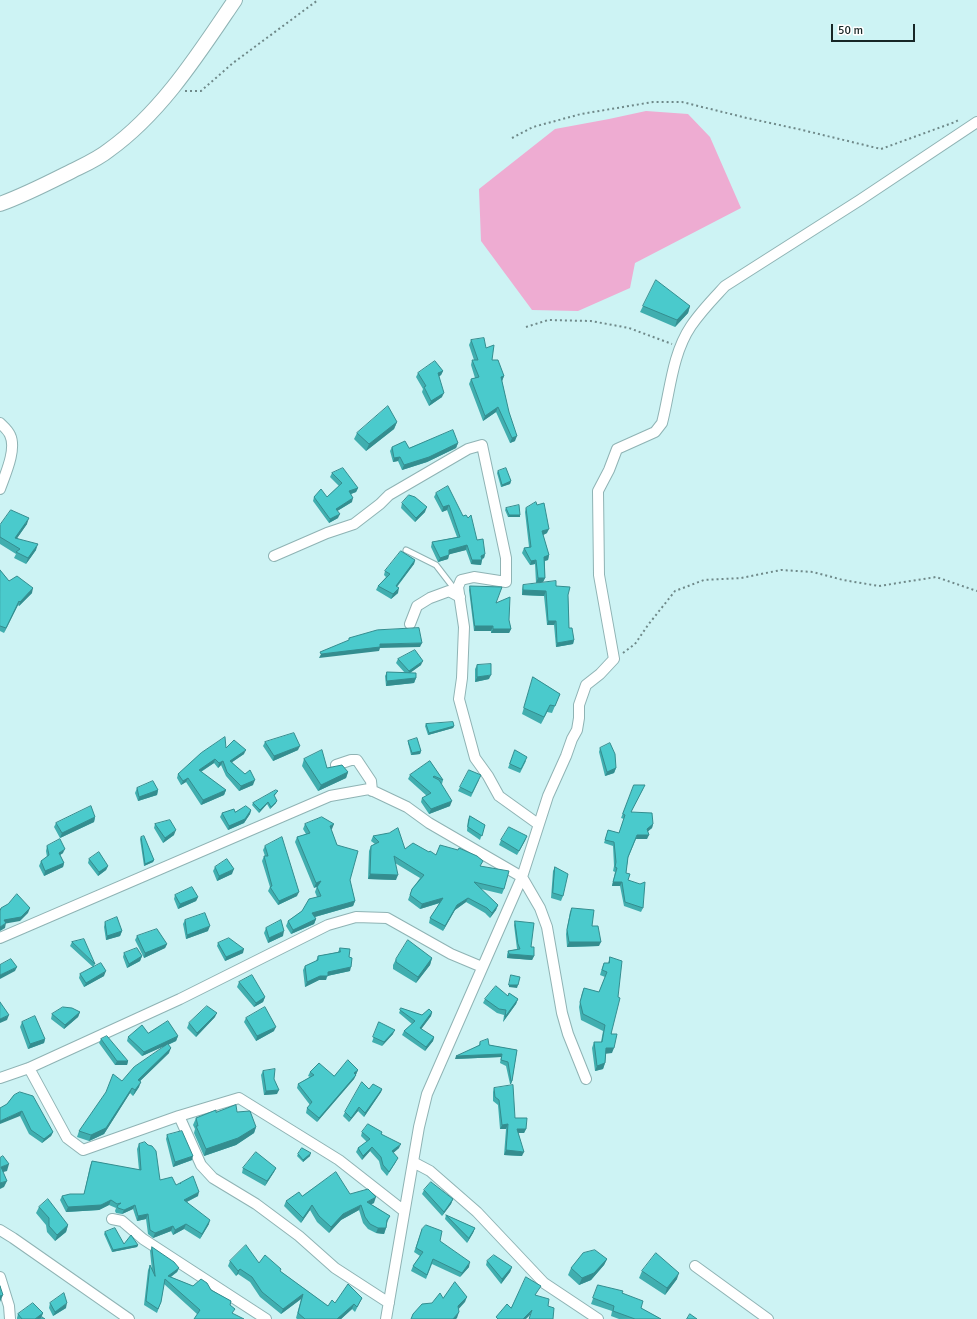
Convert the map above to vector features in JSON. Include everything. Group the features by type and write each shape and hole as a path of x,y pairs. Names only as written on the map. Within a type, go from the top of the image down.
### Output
{"main road":[{"path":"0,204 15,199 52,182 108,151 155,109 170,91 235,0"}],"street":[{"path":"386,1319 419,1127 427,1094 522,877 548,796 577,730 580,718 579,705 586,684 600,674 614,659 599,575 598,491 609,470 617,449 656,432 662,424 681,346 694,322 706,305 725,286 860,200 977,122"},
{"path":"0,422 10,435 12,448 7,471 0,489"},
{"path":"274,556 327,533 354,524 389,495 468,449 482,445 506,558 506,582 474,577 461,580 458,587 464,627 462,678 459,699 475,758 488,776 499,796 538,824"},
{"path":"410,624 416,606 430,598 449,591 460,597"},
{"path":"336,765 351,760 357,760 371,781 372,791"},
{"path":"0,938 330,796 369,789 407,807 429,823 522,877 540,908 547,927 562,1013 568,1034 586,1079"},
{"path":"0,1078 29,1068 180,999 328,925 356,917 387,918 451,954 482,967"},
{"path":"29,1068 67,1138 83,1150 179,1116 239,1098 338,1160 404,1211"},
{"path":"179,1116 201,1165 213,1178 256,1204 299,1236 335,1268 389,1303"},
{"path":"413,1162 430,1172 477,1212 544,1282 598,1319"},
{"path":"112,1219 122,1221 143,1238 266,1319"},
{"path":"0,1230 14,1238 129,1319"},
{"path":"695,1266 768,1319"},
{"path":"0,1277 9,1306 10,1319"}],"lane":[{"path":"406,550 436,565 460,597"}],"path":[{"path":"170,91 201,92 233,63 318,0"},
{"path":"512,138 534,127 581,114 653,102 682,102 747,118 798,128 881,149 961,119"},
{"path":"526,327 548,320 592,321 629,328 664,342 681,346"},
{"path":"614,659 635,644 675,591 704,580 741,578 781,570 813,572 843,580 880,586 936,577 977,591"}],"shaded area":[{"path":"646,111 688,114 710,137 741,208 635,263 630,288 578,311 532,310 481,241 479,189 555,129"}],"building":[{"path":"656,280 690,306 677,320 643,306"},
{"path":"484,338 486,348 494,345 492,360 498,360 504,376 501,377 509,412 517,436 512,438 498,407 485,416 471,379 479,377 472,360 478,360 471,340"},
{"path":"435,361 443,371 438,373 444,393 431,401 424,387 426,386 418,373"},
{"path":"388,406 397,422 369,444 357,433"},
{"path":"453,430 458,443 429,457 404,465 400,457 394,458 392,447 405,441 409,448"},
{"path":"343,468 358,488 349,491 353,498 336,509 340,514 330,519 314,497 321,489 327,497 342,483 332,473"},
{"path":"506,468 511,481 502,485 498,471"},
{"path":"448,486 463,516 466,515 468,518 471,515 477,540 483,539 485,554 481,556 482,560 472,560 467,545 449,550 449,555 440,558 432,542 460,537 449,505 443,507 436,493"},
{"path":"409,495 415,497 427,507 416,518 402,503"},
{"path":"536,502 537,505 544,503 549,529 542,531 549,555 544,557 545,578 538,578 536,560 531,561 524,548 531,547 526,508"},
{"path":"519,505 520,515 509,515 506,508"},
{"path":"11,510 29,518 15,538 38,544 28,558 16,552 20,549 0,537 0,525"},
{"path":"401,551 415,560 396,586 399,588 393,594 378,586 390,574 385,571"},
{"path":"0,570 9,581 17,576 33,588 20,602 19,601 6,628 0,626"},
{"path":"556,581 556,586 570,587 568,595 569,628 572,628 574,640 557,643 556,621 548,621 546,591 523,590 523,585"},
{"path":"470,586 502,587 496,603 510,597 509,620 511,629 493,629 493,626 475,626"},
{"path":"419,628 422,643 380,644 380,647 321,654 320,652 349,640 349,638 377,630"},
{"path":"415,650 423,661 409,671 398,659"},
{"path":"491,664 491,675 477,677 477,665"},
{"path":"387,672 416,673 416,678 387,681"},
{"path":"533,677 560,694 555,706 550,705 544,717 524,708"},
{"path":"453,722 454,726 429,733 426,724"},
{"path":"294,733 300,746 274,756 265,742"},
{"path":"225,737 226,748 234,740 246,750 230,761 245,774 250,770 255,780 241,786 227,772 223,761 219,763 215,759 199,770 226,790 203,800 188,778 183,781 178,774 201,753"},
{"path":"417,738 421,751 412,753 408,741"},
{"path":"610,743 615,754 616,768 607,772 600,748"},
{"path":"322,750 327,768 342,765 348,772 321,785 304,759"},
{"path":"515,750 527,757 521,769 510,764"},
{"path":"430,761 443,780 434,776 433,777 439,780 452,801 431,809 422,798 431,793 410,775"},
{"path":"469,770 481,775 472,793 460,787"},
{"path":"153,781 158,790 139,797 137,788"},
{"path":"634,785 645,785 631,812 652,813 653,824 647,829 649,835 637,835 628,857 626,873 630,874 628,880 640,884 645,882 643,908 625,902 622,882 613,882 617,868 615,867 614,842 605,840 608,830 619,833 625,815 623,814"},
{"path":"276,790 278,791 274,795 277,801 271,807 268,802 260,810 253,803"},
{"path":"91,806 95,817 62,833 56,823"},
{"path":"246,806 251,810 245,819 229,826 222,813 234,809 235,812"},
{"path":"470,816 485,825 482,836 468,827"},
{"path":"322,817 334,824 330,826 337,845 358,851 350,880 355,901 312,913 316,919 293,930 288,921 302,911 309,899 321,896 317,887 321,881 316,883 297,837 310,833 305,824"},
{"path":"170,820 176,830 165,838 155,824"},
{"path":"509,827 527,836 519,851 501,840"},
{"path":"398,828 405,849 413,843 436,855 440,845 458,850 459,848 477,856 483,861 480,866 509,871 504,889 474,882 498,905 492,913 487,908 468,898 457,905 445,926 430,918 443,898 422,904 410,895 412,889 424,875 394,856 398,875 370,874 371,846 379,842 373,836 389,833"},
{"path":"144,836 154,860 145,864 141,837"},
{"path":"282,837 299,892 279,901 270,887 272,886 264,856 268,856 265,846"},
{"path":"60,839 65,849 59,853 64,863 45,871 41,861 49,855 47,846"},
{"path":"99,852 108,866 99,872 89,859"},
{"path":"227,859 234,869 219,876 215,867"},
{"path":"555,867 568,874 563,896 553,893"},
{"path":"192,887 198,897 180,904 175,895"},
{"path":"17,894 30,908 21,917 4,920 6,923 0,927 1,908 8,904"},
{"path":"572,908 594,910 592,926 598,926 601,942 569,942 567,930"},
{"path":"205,913 210,926 187,935 185,920"},
{"path":"117,917 122,931 107,936 105,922"},
{"path":"281,920 284,931 269,938 266,928"},
{"path":"515,921 534,923 531,947 534,947 534,956 509,954 508,951 520,949"},
{"path":"157,929 167,944 145,953 137,936"},
{"path":"229,938 244,949 226,957 218,943"},
{"path":"84,939 95,964 72,942"},
{"path":"408,940 432,958 418,977 396,962 396,959"},
{"path":"137,948 142,956 129,964 124,953"},
{"path":"340,948 350,949 349,957 352,958 351,967 328,972 328,976 320,976 307,982 305,966 318,960 318,956 340,952"},
{"path":"610,957 622,961 618,997 620,998 611,1034 617,1034 614,1048 606,1048 605,1063 597,1066 594,1042 602,1042 605,1025 583,1014 580,1002 584,988 599,992 607,972 602,970 604,963 609,963"},
{"path":"11,959 17,967 0,975 0,965"},
{"path":"101,963 106,971 86,983 80,974"},
{"path":"252,975 265,997 256,1003 239,982"},
{"path":"511,975 520,977 518,985 509,985"},
{"path":"496,986 508,996 509,993 518,999 505,1017 506,1010 499,1009 485,999"},
{"path":"0,1002 9,1015 0,1019"},
{"path":"207,1006 217,1013 197,1033 189,1023"},
{"path":"63,1007 72,1008 80,1012 65,1025 52,1014"},
{"path":"265,1007 276,1027 257,1036 246,1018"},
{"path":"401,1008 422,1015 429,1009 432,1012 420,1028 434,1037 426,1047 404,1031 415,1021 400,1010"},
{"path":"35,1016 45,1039 30,1044 22,1022"},
{"path":"168,1021 178,1036 144,1052 128,1037 142,1025 148,1033"},
{"path":"379,1022 395,1030 384,1042 373,1037"},
{"path":"107,1036 128,1061 117,1061 101,1039"},
{"path":"488,1039 489,1045 517,1050 512,1081 508,1062 501,1060 502,1054 456,1056 480,1045 480,1042"},
{"path":"168,1044 171,1048 138,1080 141,1082 135,1090 132,1088 106,1128 91,1135 79,1131 106,1092 113,1074 122,1081 134,1067"},
{"path":"348,1060 358,1070 354,1073 356,1075 319,1118 307,1108 312,1102 298,1084 314,1075 310,1072 319,1063 334,1076"},
{"path":"275,1069 274,1079 279,1090 266,1091 263,1071"},
{"path":"362,1082 369,1089 373,1084 382,1089 365,1113 359,1107 351,1118 345,1112"},
{"path":"513,1085 515,1118 527,1118 526,1129 517,1129 524,1152 506,1150 508,1124 502,1125 499,1100 495,1097 494,1088"},
{"path":"20,1092 33,1096 53,1132 44,1139 31,1130 22,1111 0,1121 0,1108 7,1104 14,1095"},
{"path":"236,1105 237,1112 250,1111 256,1127 238,1138 206,1149 196,1126 198,1126 196,1118 216,1110 216,1112"},
{"path":"368,1124 382,1132 381,1134 401,1144 392,1151 398,1158 389,1172 383,1165 381,1157 372,1147 363,1156 358,1148 370,1139 362,1132"},
{"path":"182,1131 193,1156 175,1162 167,1135"},
{"path":"145,1142 152,1146 156,1151 160,1180 172,1177 176,1185 193,1176 199,1192 184,1200 210,1220 202,1234 186,1224 175,1230 173,1226 155,1233 150,1230 148,1214 138,1216 135,1205 124,1210 118,1208 117,1206 121,1203 117,1204 111,1200 101,1205 68,1207 62,1196 70,1194 84,1194 92,1161 141,1170 139,1144"},
{"path":"302,1148 311,1153 303,1160 298,1154"},
{"path":"256,1152 276,1168 267,1181 243,1168"},
{"path":"3,1156 9,1164 1,1167 7,1181 0,1183 0,1158"},
{"path":"336,1172 350,1194 368,1189 376,1197 367,1202 390,1216 387,1220 386,1228 378,1228 370,1224 365,1217 361,1205 343,1214 331,1227 319,1216 312,1205 303,1218 286,1201 299,1192 302,1196"},
{"path":"431,1182 453,1199 444,1212 424,1190"},
{"path":"48,1199 68,1225 57,1235 49,1226 49,1218 39,1207"},
{"path":"446,1215 475,1228 469,1238"},
{"path":"426,1225 442,1231 440,1241 470,1262 462,1273 433,1259 427,1275 413,1266 423,1252 416,1248 422,1229"},
{"path":"115,1228 124,1244 131,1235 138,1245 113,1250 105,1232"},
{"path":"246,1245 259,1263 265,1255 281,1269 280,1271 328,1306 332,1300 335,1303 348,1284 362,1298 357,1307 354,1304 337,1319 305,1319 298,1313 303,1294 283,1309 262,1292 252,1277 240,1269 238,1271 230,1261"},
{"path":"152,1247 174,1262 179,1268 168,1276 193,1286 201,1279 207,1283 211,1290 231,1301 230,1305 235,1309 232,1313 244,1319 194,1319 200,1310 165,1279 161,1302 158,1309 146,1301 150,1265 155,1276"},
{"path":"595,1250 607,1259 594,1273 582,1278 571,1268 583,1253"},
{"path":"656,1253 679,1273 667,1288 642,1271"},
{"path":"494,1255 512,1267 502,1279 487,1261"},
{"path":"526,1277 541,1286 535,1295 549,1299 548,1306 554,1308 553,1319 529,1319 532,1310 523,1319 498,1319 496,1317 507,1304 511,1308"},
{"path":"455,1282 467,1297 458,1306 459,1312 453,1319 411,1319 413,1314 422,1304 432,1303 440,1293 443,1298"},
{"path":"598,1285 623,1291 622,1293 643,1301 641,1308 661,1319 635,1319 613,1311 614,1306 593,1298"},
{"path":"0,1286 3,1295 0,1296"},
{"path":"64,1293 67,1303 55,1312 50,1303"},
{"path":"33,1303 43,1313 35,1319 22,1319 18,1314"},
{"path":"690,1314 697,1319 687,1319"}]}
